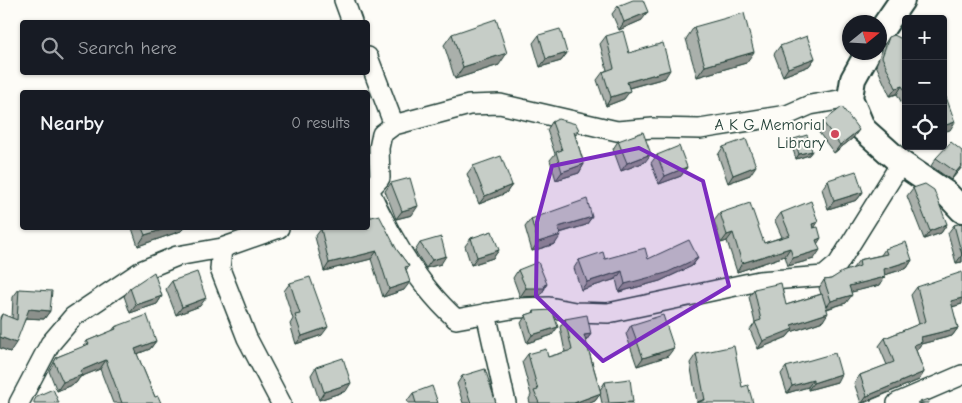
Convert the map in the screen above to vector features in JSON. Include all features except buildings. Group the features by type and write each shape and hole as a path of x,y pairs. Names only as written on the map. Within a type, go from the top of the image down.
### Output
{"main road":[{"path":"887,22 902,0"},
{"path":"864,60 853,79 850,98 864,129 901,163 947,194 962,210"}],"street":[{"path":"344,0 351,20"},
{"path":"370,62 394,125"},
{"path":"370,189 380,178 379,148 382,134 394,125 469,105 500,104 617,131 653,128 700,129 787,115 810,105 850,98"},
{"path":"370,195 394,238 439,304 456,318 549,307 575,312 608,313 759,282 824,276 838,264 901,163"},
{"path":"19,403 50,344 73,317 143,270 177,256 222,248 273,230"},
{"path":"222,248 220,269 247,338 281,403"},
{"path":"486,313 506,403"},
{"path":"897,403 962,376"}],"highlighted area":[{"path":"639,148 703,181 729,286 603,361 536,296 537,222 552,166"}],"place":[{"name":"A K G Memorial Library","path":"835,134"}]}
